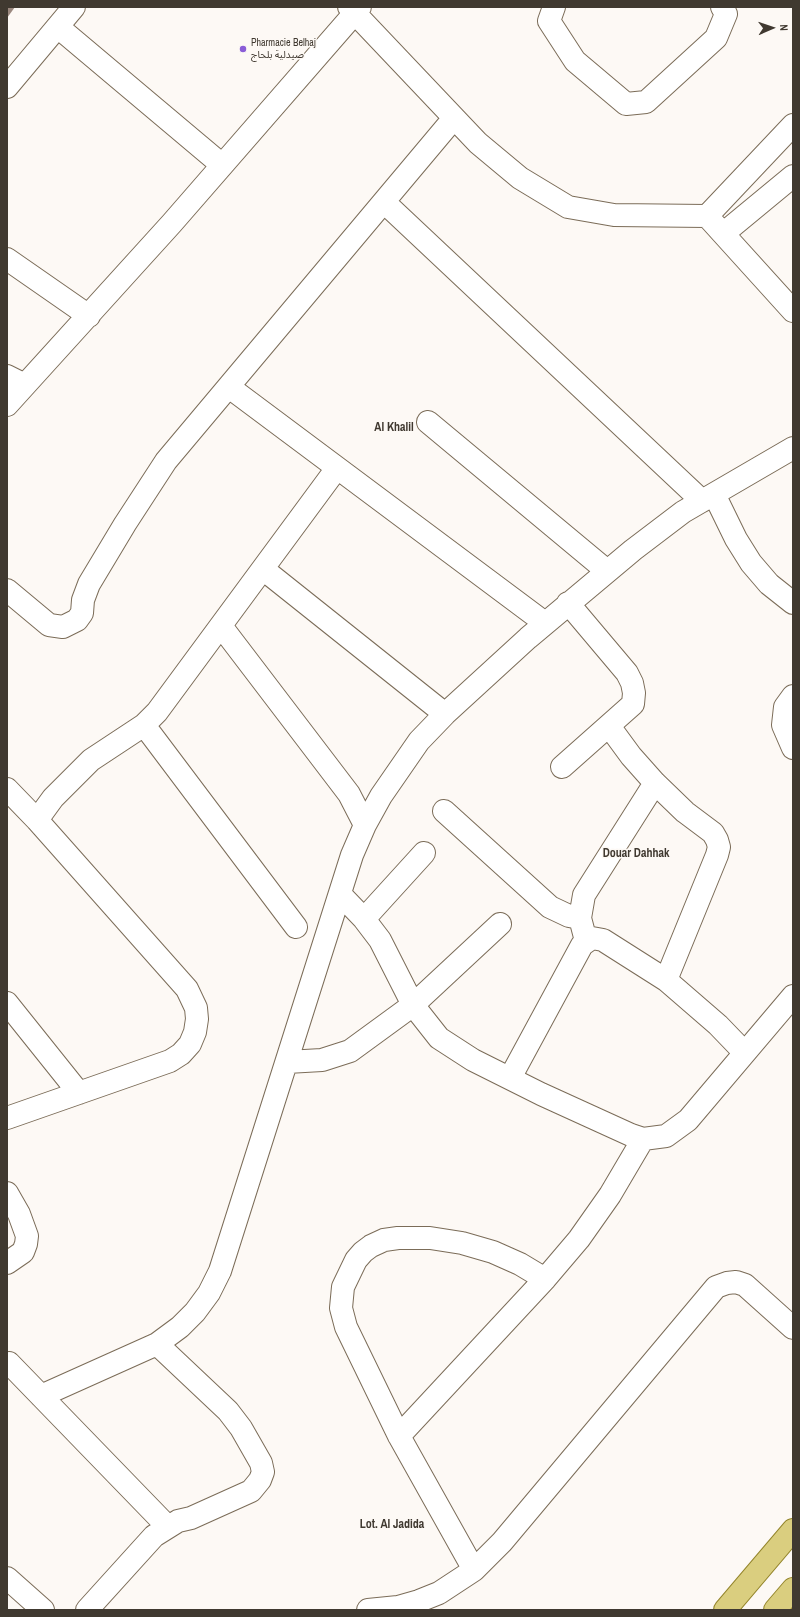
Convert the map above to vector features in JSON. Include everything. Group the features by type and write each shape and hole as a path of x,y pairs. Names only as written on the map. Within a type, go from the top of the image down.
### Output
{"main road":[{"path":"725,1610 793,1530"},
{"path":"775,1610 793,1589"}],"street":[{"path":"7,87 74,7"},
{"path":"554,7 548,21 575,60 626,104 646,102 716,38 726,14 722,7"},
{"path":"7,405 16,380 89,316 222,165 355,9 478,143 520,178 568,207 614,215 707,216 793,310"},
{"path":"58,27 222,165"},
{"path":"7,590 49,624 63,627 77,620 82,613 89,584 125,524 166,461 454,118"},
{"path":"707,216 793,125"},
{"path":"724,233 793,176"},
{"path":"384,202 708,498 751,562 769,584 793,604"},
{"path":"7,259 89,316"},
{"path":"229,387 545,623"},
{"path":"428,422 607,571"},
{"path":"41,1396 157,1344 180,1327 195,1312 209,1293 220,1272 352,856 365,825 399,768 419,741 444,714 545,623 607,571 683,512 793,448"},
{"path":"37,820 57,793 91,760 144,725 158,712 337,468"},
{"path":"263,569 444,714"},
{"path":"562,767 633,704 634,694 628,673 568,603"},
{"path":"221,626 349,794 365,825"},
{"path":"793,696 785,707 783,721 785,734 793,748"},
{"path":"144,725 296,927"},
{"path":"609,726 631,756 655,783 685,812 713,833 719,847 666,980"},
{"path":"586,941 580,918 583,900 589,885 655,783"},
{"path":"7,789 37,820 187,989 196,1008 197,1019 195,1032 190,1044 181,1054 170,1061 7,1118"},
{"path":"444,811 550,907 569,916 580,918"},
{"path":"364,919 424,853"},
{"path":"340,894 364,919 380,940 413,1005 439,1038 473,1060 631,1135 643,1139 666,1136 688,1120 744,1052 793,996"},
{"path":"287,1062 322,1060 350,1051 413,1005 500,924"},
{"path":"510,1078 586,941 592,938 603,940 666,980 718,1025 744,1052"},
{"path":"7,1003 79,1093"},
{"path":"399,1436 545,1279 579,1239 610,1195 643,1139"},
{"path":"7,1193 27,1236 23,1252 7,1263"},
{"path":"474,1570 399,1436 343,1318 341,1297 343,1287 356,1260 371,1246 384,1240 437,1239 462,1243 493,1252 520,1264 545,1279"},
{"path":"368,1610 398,1607 419,1601 440,1593 474,1570 502,1542 716,1287 727,1283 736,1282 745,1285 793,1328"},
{"path":"87,1610 154,1536 167,1526 251,1490 260,1480 262,1472 261,1463 252,1445 228,1411 157,1344"},
{"path":"9,1363 167,1526"},
{"path":"7,1578 43,1610"}],"place":[{"name":"Pharmacie Belhaj صيدلية بلحاج","path":"243,49"}],"district":[{"name":"Al Khalil","path":"394,428"},
{"name":"Douar Dahhak","path":"636,854"},
{"name":"Lot. Al Jadida","path":"392,1525"}]}
